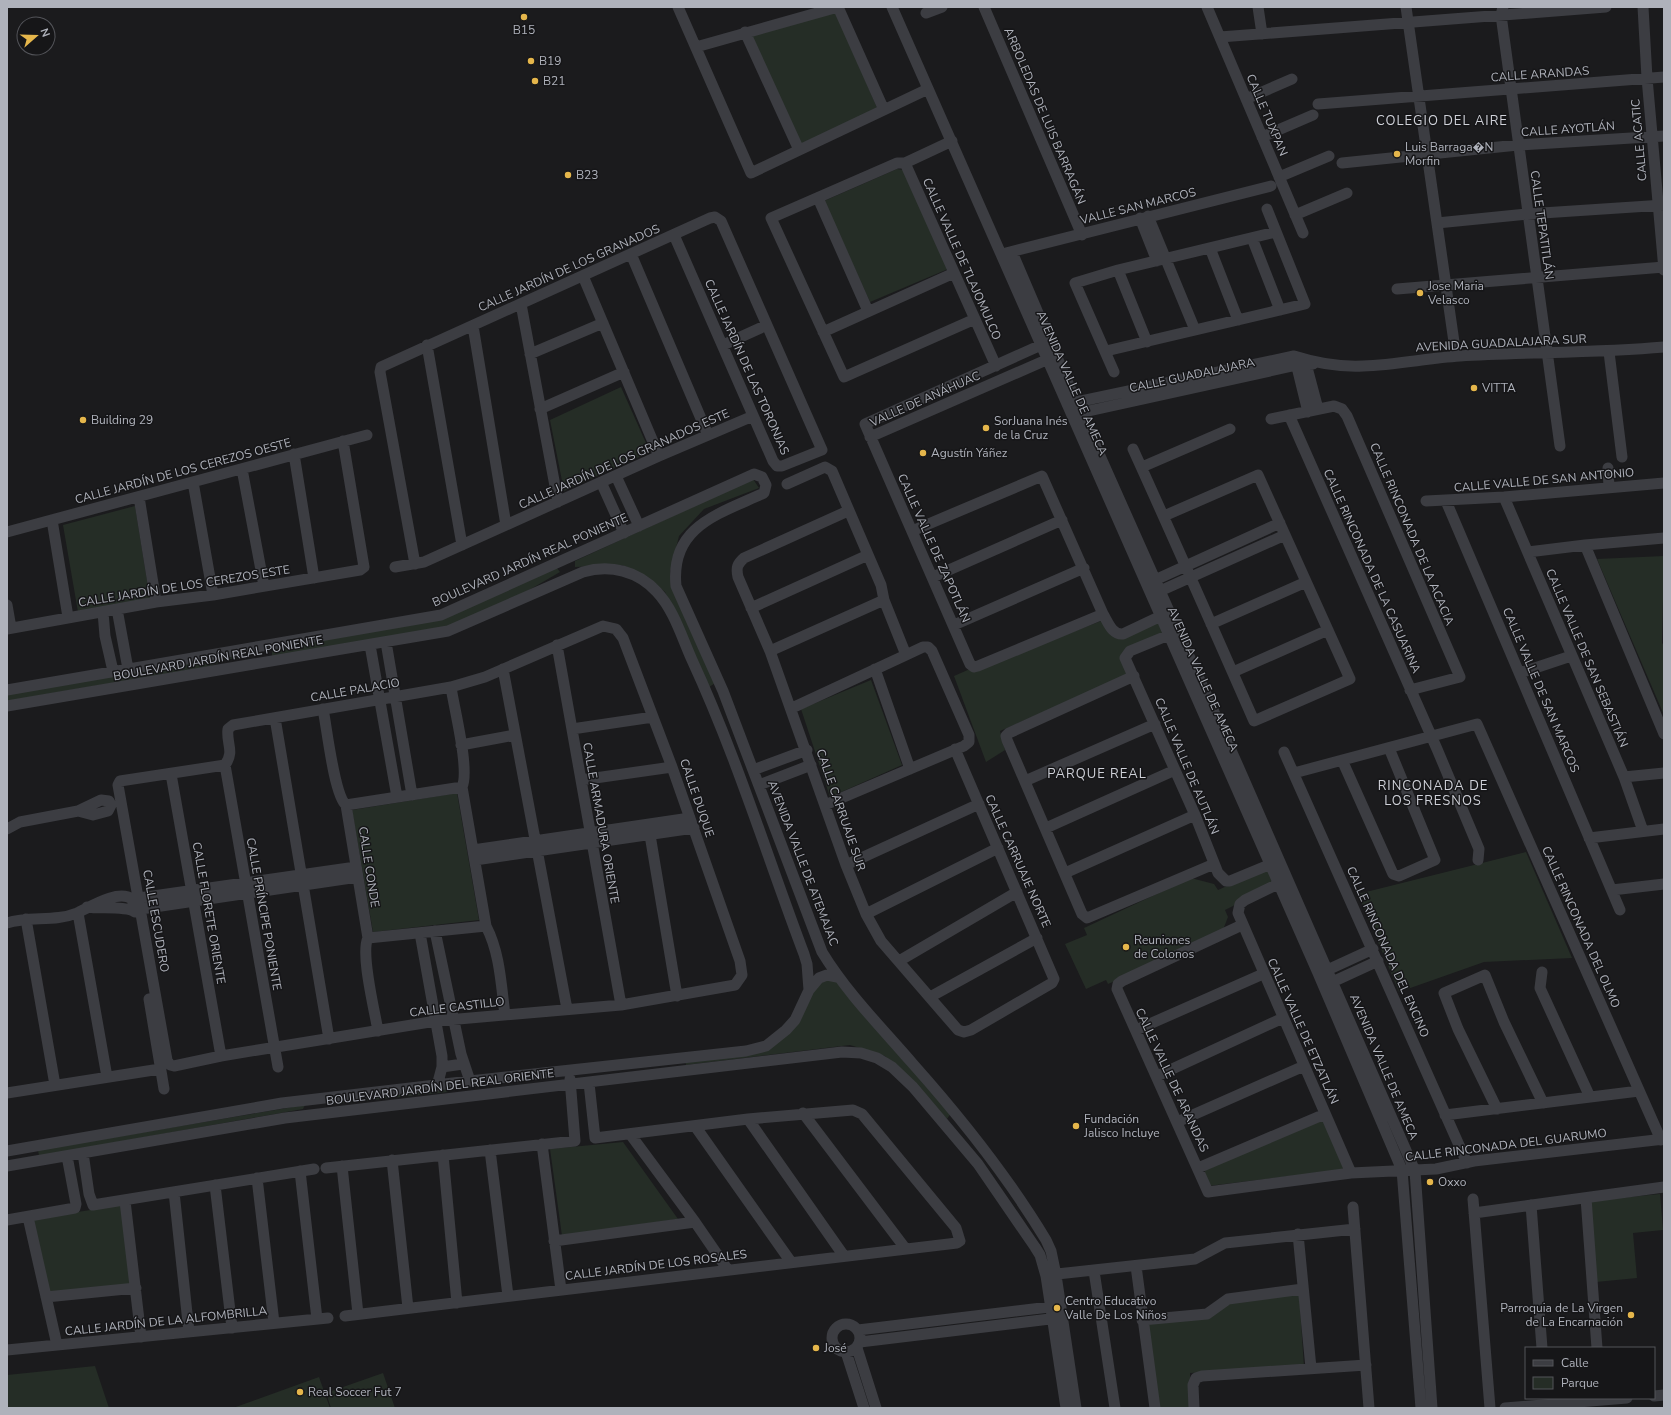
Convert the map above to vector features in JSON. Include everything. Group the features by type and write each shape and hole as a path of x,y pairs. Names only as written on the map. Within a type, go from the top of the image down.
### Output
{"street":[{"path":"678,7 751,173 928,89"},
{"path":"696,47 838,7 884,110"},
{"name":"AVENIDA VALLE DE AMECA","path":"892,7 952,142 1006,253 1052,357 1161,616 1233,767 1323,972 1415,1171 1432,1408"},
{"path":"926,13 942,7"},
{"name":"ARBOLEDAS DE LUIS BARRAGÁN","path":"984,7 1082,234"},
{"name":"CALLE TUXPAN","path":"1207,7 1303,233"},
{"path":"1258,7 1262,34"},
{"path":"1406,7 1407,23 1456,356"},
{"path":"1220,37 1407,23 1502,11 1606,7"},
{"name":"CALLE ACATIC","path":"1642,7 1652,137 1661,205 1664,270"},
{"name":"CALLE TEPATITLÁN","path":"1502,11 1518,145 1560,446"},
{"path":"745,32 799,150"},
{"name":"CALLE ARANDAS","path":"1318,104 1664,77"},
{"path":"1246,99 1292,79"},
{"path":"1262,137 1313,115"},
{"name":"CALLE AYOTLÁN","path":"1342,163 1518,145 1664,136"},
{"path":"952,142 905,163 897,163 771,218 844,377 975,319"},
{"path":"1279,177 1329,156"},
{"name":"CALLE VALLE DE TLAJOMULCO","path":"905,163 996,366"},
{"name":"VALLE SAN MARCOS","path":"1006,253 1271,186"},
{"path":"1295,215 1347,193"},
{"path":"818,198 868,312"},
{"path":"1437,223 1528,214 1661,205"},
{"path":"1106,351 1305,304 1267,209"},
{"name":"CALLE JARDÍN DE LOS GRANADOS","path":"415,564 380,372 381,367 710,218 715,217 721,221 822,450"},
{"path":"1144,217 1161,260 1195,330"},
{"path":"1114,372 1075,283 1118,270 1276,232"},
{"name":"CALLE JARDÍN DE LAS TORONJAS","path":"674,235 773,461 777,466 788,464 822,450"},
{"path":"1252,238 1280,310"},
{"path":"1210,248 1238,320"},
{"path":"631,254 708,435"},
{"path":"1397,289 1446,287 1664,267"},
{"path":"1118,270 1147,342"},
{"path":"823,332 954,273"},
{"path":"583,276 659,456"},
{"path":"521,304 558,502"},
{"path":"530,354 603,323"},
{"path":"722,345 767,325"},
{"name":"CALLE JARDÍN DE LOS GRANADOS ESTE","path":"473,326 506,525"},
{"name":"VALLE DE ANÁHUAC","path":"1045,343 865,424 870,437 1052,357"},
{"path":"427,345 462,545"},
{"name":"AVENIDA GUADALAJARA SUR","path":"1362,366 1456,356 1547,351 1609,352 1664,346"},
{"path":"1609,352 1622,457"},
{"path":"1271,419 1313,410 1301,362"},
{"name":"CALLE GUADALAJARA","path":"1071,403 1151,392 1301,362 1362,366"},
{"path":"540,409 624,372"},
{"name":"CALLE GUADALAJARA","path":"1076,414 1151,392"},
{"name":"CALLE RINCONADA DE LA ACACIA","path":"1313,410 1334,406 1342,409 1347,416 1460,677 1410,690"},
{"path":"1076,414 1160,591 1233,767"},
{"name":"CALLE RINCONADA DE LA CASUARINA","path":"1289,415 1480,849 1478,860"},
{"name":"CALLE JARDÍN DE LOS GRANADOS ESTE","path":"395,567 424,562 659,456 753,416"},
{"path":"1142,467 1230,429"},
{"name":"CALLE JARDÍN DE LOS CEREZOS OESTE","path":"7,532 367,435"},
{"name":"CALLE VALLE DE ZAPOTLÁN","path":"870,437 970,664 974,667 1103,614"},
{"name":"CALLE JARDÍN DE LOS CEREZOS ESTE","path":"9,628 156,602 213,595 314,578 364,567 343,441"},
{"path":"1133,449 1254,721 1350,679 1258,474 1164,516"},
{"path":"294,454 314,578"},
{"path":"787,484 825,467 832,471 881,585 884,600 906,654"},
{"path":"1608,468 1610,488"},
{"path":"242,469 264,586"},
{"name":"BOULEVARD JARDÍN REAL PONIENTE","path":"7,690 441,615 754,474 759,474 765,481"},
{"path":"616,476 639,526"},
{"path":"912,531 1042,476 1084,568 1103,614 1114,632 1123,634 1161,616"},
{"name":"AVENIDA VALLE DE ATEMAJAC","path":"765,481 766,490 764,493 705,520 694,528 686,538 678,559 675,573 676,586 723,691 822,952 837,977 960,1119 989,1156 1035,1222 1051,1251 1051,1275 1055,1307 1076,1408"},
{"path":"193,482 213,595"},
{"path":"601,482 624,533"},
{"name":"CALLE VALLE DE SAN ANTONIO","path":"1426,501 1504,497 1664,483"},
{"path":"139,497 156,602"},
{"name":"CALLE VALLE DE SAN SEBASTIÁN","path":"1504,497 1624,777 1643,831"},
{"name":"CALLE VALLE DE SAN MARCOS","path":"1446,501 1620,910"},
{"name":"CALLE CARRUAJE SUR","path":"848,511 744,558 738,563 738,578 792,708 846,864 866,914 881,941 958,1030 964,1032 971,1030"},
{"path":"617,519 633,513"},
{"path":"52,520 68,617"},
{"path":"933,578 1062,520"},
{"path":"1155,580 1280,523"},
{"path":"1160,591 1285,535"},
{"path":"1528,552 1585,544 1664,538"},
{"path":"1585,544 1664,734"},
{"path":"751,608 868,555"},
{"path":"565,560 572,576"},
{"name":"BOULEVARD JARDÍN REAL PONIENTE","path":"7,706 448,632 572,576 594,569 606,568 622,570 649,584 666,604 710,698"},
{"path":"954,625 1084,568"},
{"path":"1211,624 1306,582"},
{"path":"770,652 884,600"},
{"path":"7,605 9,628"},
{"name":"BOULEVARD JARDÍN REAL PONIENTE","path":"117,609 128,669"},
{"name":"BOULEVARD JARDÍN REAL PONIENTE","path":"103,612 113,672"},
{"name":"CALLE PALACIO","path":"225,765 231,753 227,732 229,727 451,687 475,681 603,626 610,626 620,632"},
{"path":"1233,672 1328,630"},
{"name":"CALLE DUQUE","path":"620,632 692,823 740,961 742,975"},
{"name":"CALLE VALLE DE AUTLÁN","path":"1170,634 1126,655 1125,658 1195,815 1214,864 1222,879 1230,881 1275,862"},
{"path":"386,642 412,795"},
{"path":"370,645 397,797"},
{"name":"CALLE ARMADURA ORIENTE","path":"557,645 621,1004"},
{"path":"261,646 263,663"},
{"path":"792,708 906,654 923,647 928,647 932,651 969,735 969,742 955,750 825,805"},
{"path":"109,653 125,649"},
{"path":"1520,673 1571,656"},
{"path":"373,664 389,662"},
{"path":"503,669 567,1009"},
{"path":"875,669 910,769"},
{"path":"1134,676 1006,736 1025,781 1082,914 1087,918 1094,917 1214,864"},
{"path":"451,687 465,766 465,781 462,786 486,926 492,938 498,962 505,1015"},
{"path":"723,691 710,698 808,964 809,990"},
{"name":"CALLE CONDE","path":"323,709 336,784 342,802 346,805 368,938 364,944 378,1031"},
{"path":"572,729 653,717"},
{"path":"275,718 329,1039"},
{"path":"1025,781 1155,724"},
{"name":"CALLE RINCONADA DEL OLMO","path":"1431,736 1477,724 1662,1140"},
{"path":"461,745 515,735"},
{"path":"1294,773 1431,736"},
{"path":"1342,760 1393,874 1399,876 1434,862 1435,858 1389,748"},
{"path":"753,770 807,750"},
{"name":"CALLE CARRUAJE NORTE","path":"955,750 1054,975 1052,983 971,1030"},
{"name":"CALLE RINCONADA DEL ENCINO","path":"1284,752 1467,1163"},
{"path":"775,762 781,777"},
{"path":"170,774 225,765"},
{"name":"CALLE PRÍNCIPE PONIENTE","path":"225,765 278,1067"},
{"path":"759,785 812,765"},
{"path":"581,780 672,767"},
{"path":"1046,828 1175,770"},
{"path":"1624,777 1664,773"},
{"name":"CALLE ESCUDERO","path":"164,1089 165,1067 118,785 120,780 170,774"},
{"name":"CALLE FLORETE ORIENTE","path":"170,774 221,1056"},
{"path":"346,805 462,786"},
{"path":"846,864 979,804"},
{"path":"7,828 20,822 78,810"},
{"path":"1065,874 1195,815"},
{"path":"7,819 20,822"},
{"path":"474,855 692,823"},
{"path":"1589,838 1664,828"},
{"path":"649,829 677,996"},
{"path":"866,914 998,848"},
{"path":"7,923 26,919 57,918 82,910 99,902 118,897 128,896 138,906 192,896 357,872"},
{"name":"CALLE VALLE DE ETZATLÁN","path":"1284,882 1245,900 1240,904 1238,913 1263,974 1351,1173"},
{"path":"1612,890 1664,884"},
{"path":"899,960 1017,892"},
{"path":"82,910 107,1077"},
{"path":"792,923 808,918"},
{"path":"26,919 55,1085"},
{"name":"CALLE VALLE DE ARANDAS","path":"1208,1192 1117,989 1118,984 1122,980 1242,924"},
{"path":"368,938 486,926"},
{"path":"435,931 463,1064 470,1081"},
{"path":"420,933 442,1056 442,1067 437,1086"},
{"path":"930,997 1037,938"},
{"path":"1323,972 1373,949"},
{"path":"1328,983 1378,961"},
{"path":"1542,972 1540,988 1590,1097"},
{"path":"1136,1030 1263,974"},
{"name":"CALLE CASTILLO","path":"7,1093 436,1021 621,1004 677,996 735,986 742,975"},
{"name":"BOULEVARD JARDÍN DEL REAL ORIENTE","path":"7,1151 282,1103 746,1051 766,1046 778,1038 795,1020 809,990 819,978 827,975 837,977"},
{"path":"1497,1109 1458,1030 1444,994 1485,975 1504,1022 1543,1103"},
{"name":"AVENIDA VALLE DE AMECA","path":"1328,983 1402,1170 1420,1408"},
{"path":"1157,1076 1283,1018"},
{"name":"BOULEVARD JARDÍN DEL REAL ORIENTE","path":"7,1165 285,1118 684,1072 842,1052 861,1053 877,1058"},
{"path":"683,1058 684,1072"},
{"name":"AVENIDA VALLE DE ATEMAJAC","path":"877,1058 892,1067 913,1087 978,1164 1024,1230 1051,1275"},
{"path":"442,1067 463,1064"},
{"path":"1177,1122 1304,1066"},
{"path":"326,1168 575,1141 569,1071"},
{"path":"589,1083 595,1138 803,1113 905,1248"},
{"path":"1445,1115 1639,1091"},
{"path":"316,1099 318,1114"},
{"path":"572,1103 591,1101"},
{"name":"CALLE JARDÍN DE LOS ROSALES","path":"358,1314 957,1243 960,1240 956,1228 862,1114 853,1110 844,1109 803,1113"},
{"path":"1198,1168 1325,1114"},
{"path":"748,1119 844,1256"},
{"path":"948,1129 960,1119"},
{"path":"695,1126 791,1262"},
{"path":"630,1134 695,1222 728,1270"},
{"name":"CALLE RINCONADA DEL GUARUMO","path":"1208,1192 1351,1173 1402,1170 1415,1171 1467,1163 1662,1140"},
{"path":"542,1144 561,1290"},
{"path":"7,1165 28,1158 33,1153 32,1146"},
{"path":"490,1150 508,1296"},
{"path":"83,1153 91,1202 93,1205 125,1201 314,1168"},
{"path":"443,1155 457,1303"},
{"path":"7,1220 75,1208 76,1204 67,1156"},
{"path":"392,1160 408,1308"},
{"path":"342,1166 358,1314 345,1316"},
{"name":"CALLE JARDÍN DE LA ALFOMBRILLA","path":"8,1348 141,1337 322,1318 300,1171"},
{"path":"258,1178 274,1323"},
{"path":"73,1186 88,1184"},
{"path":"215,1185 232,1328"},
{"path":"1474,1213 1664,1187"},
{"path":"174,1192 189,1332"},
{"path":"1586,1198 1597,1347"},
{"path":"1473,1199 1490,1408"},
{"path":"125,1201 141,1337"},
{"path":"1531,1205 1542,1347"},
{"path":"1353,1207 1369,1408"},
{"path":"28,1217 57,1345"},
{"path":"554,1241 695,1222"},
{"path":"1024,1230 1035,1222"},
{"path":"1051,1275 1195,1259 1225,1243 1355,1229"},
{"path":"1298,1234 1311,1368"},
{"path":"1136,1266 1142,1320 1155,1408"},
{"path":"1094,1271 1116,1408"},
{"path":"46,1297 136,1288"},
{"path":"1142,1320 1207,1314 1228,1299 1303,1289"},
{"path":"858,1330 1055,1307"},
{"path":"876,1408 858,1345 858,1330 848,1323 841,1324 836,1328 832,1340 839,1350 846,1352 858,1345 1057,1318"},
{"name":"AVENIDA VALLE DE ATEMAJAC","path":"1057,1318 1066,1408"},
{"path":"846,1352 864,1408"},
{"path":"1194,1408 1193,1385 1196,1378 1202,1376 1366,1365"},
{"path":"1505,1408 1546,1401 1601,1399"}],"green space":[{"path":"836,12 878,110 801,146 752,36"},
{"path":"897,169 904,170 948,269 870,302 824,201"},
{"path":"621,387 650,452 564,491 550,420"},
{"path":"753,479 759,488 704,509 679,536 670,572 675,593 717,682 709,687 665,592 646,576 622,565 575,567 575,561"},
{"path":"135,506 150,599 78,612 63,525"},
{"path":"1664,556 1662,643 1664,646 1664,715 1597,559"},
{"path":"556,567 560,572 517,597 447,628 272,657 272,649 444,618"},
{"path":"1159,620 1166,634 1129,650 1129,675 1000,731 1005,750 986,762 954,676 970,669 974,670 1101,621 1111,633"},
{"path":"249,650 252,655 225,660 211,666 7,701 7,693"},
{"path":"871,680 902,765 830,797 801,709"},
{"path":"457,793 479,920 373,932 352,810"},
{"path":"1526,852 1572,958 1484,962 1399,992 1358,894"},
{"path":"1267,868 1275,885 1225,910 1228,917 1221,935 1108,984 1106,980 1086,989 1065,944 1087,935 1084,928 1191,878 1214,884 1218,890"},
{"path":"837,978 951,1113 947,1119 885,1056 850,1045 686,1065 685,1059 779,1039 815,984"},
{"path":"445,1086 448,1092 334,1104 333,1102"},
{"path":"305,1105 303,1109 39,1156 38,1150"},
{"path":"1325,1116 1345,1164 1342,1170 1208,1186 1204,1174 1206,1168"},
{"path":"623,1142 678,1219 562,1236 550,1149"},
{"path":"1660,1194 1663,1230 1633,1233 1637,1278 1596,1282 1588,1201"},
{"path":"122,1205 132,1285 49,1294 33,1219"},
{"path":"1299,1292 1304,1367 1190,1373 1190,1408 1157,1408 1145,1323 1208,1316 1228,1301"},
{"path":"95,1366 109,1408 7,1408 7,1375"},
{"path":"383,1373 395,1408 331,1408 326,1393"},
{"name":"Real Soccer Fut 7","path":"319,1377 330,1408 233,1408"}],"place":[{"name":"B15","path":"524,17"},
{"name":"B19","path":"531,61"},
{"name":"B21","path":"535,81"},
{"name":"Luis Barraga�N Morfin","path":"1397,154"},
{"name":"B23","path":"568,175"},
{"name":"Jose Maria Velasco","path":"1420,293"},
{"name":"VITTA","path":"1474,388"},
{"name":"Building 29","path":"83,420"},
{"name":"SorJuana Inés de la Cruz","path":"986,428"},
{"name":"Agustín Yáñez","path":"923,453"},
{"name":"Reuniones de Colonos","path":"1126,947"},
{"name":"Fundación Jalisco Incluye","path":"1076,1126"},
{"name":"Oxxo","path":"1430,1182"},
{"name":"Centro Educativo Valle De Los Niños","path":"1057,1308"},
{"name":"Parroquia de La Virgen de La Encarnación","path":"1631,1315"},
{"name":"José","path":"816,1348"},
{"name":"Real Soccer Fut 7","path":"300,1392"}],"district":[{"name":"COLEGIO DEL AIRE","path":"1442,121"},
{"name":"PARQUE REAL","path":"1097,774"},
{"name":"RINCONADA DE LOS FRESNOS","path":"1433,794"}]}
